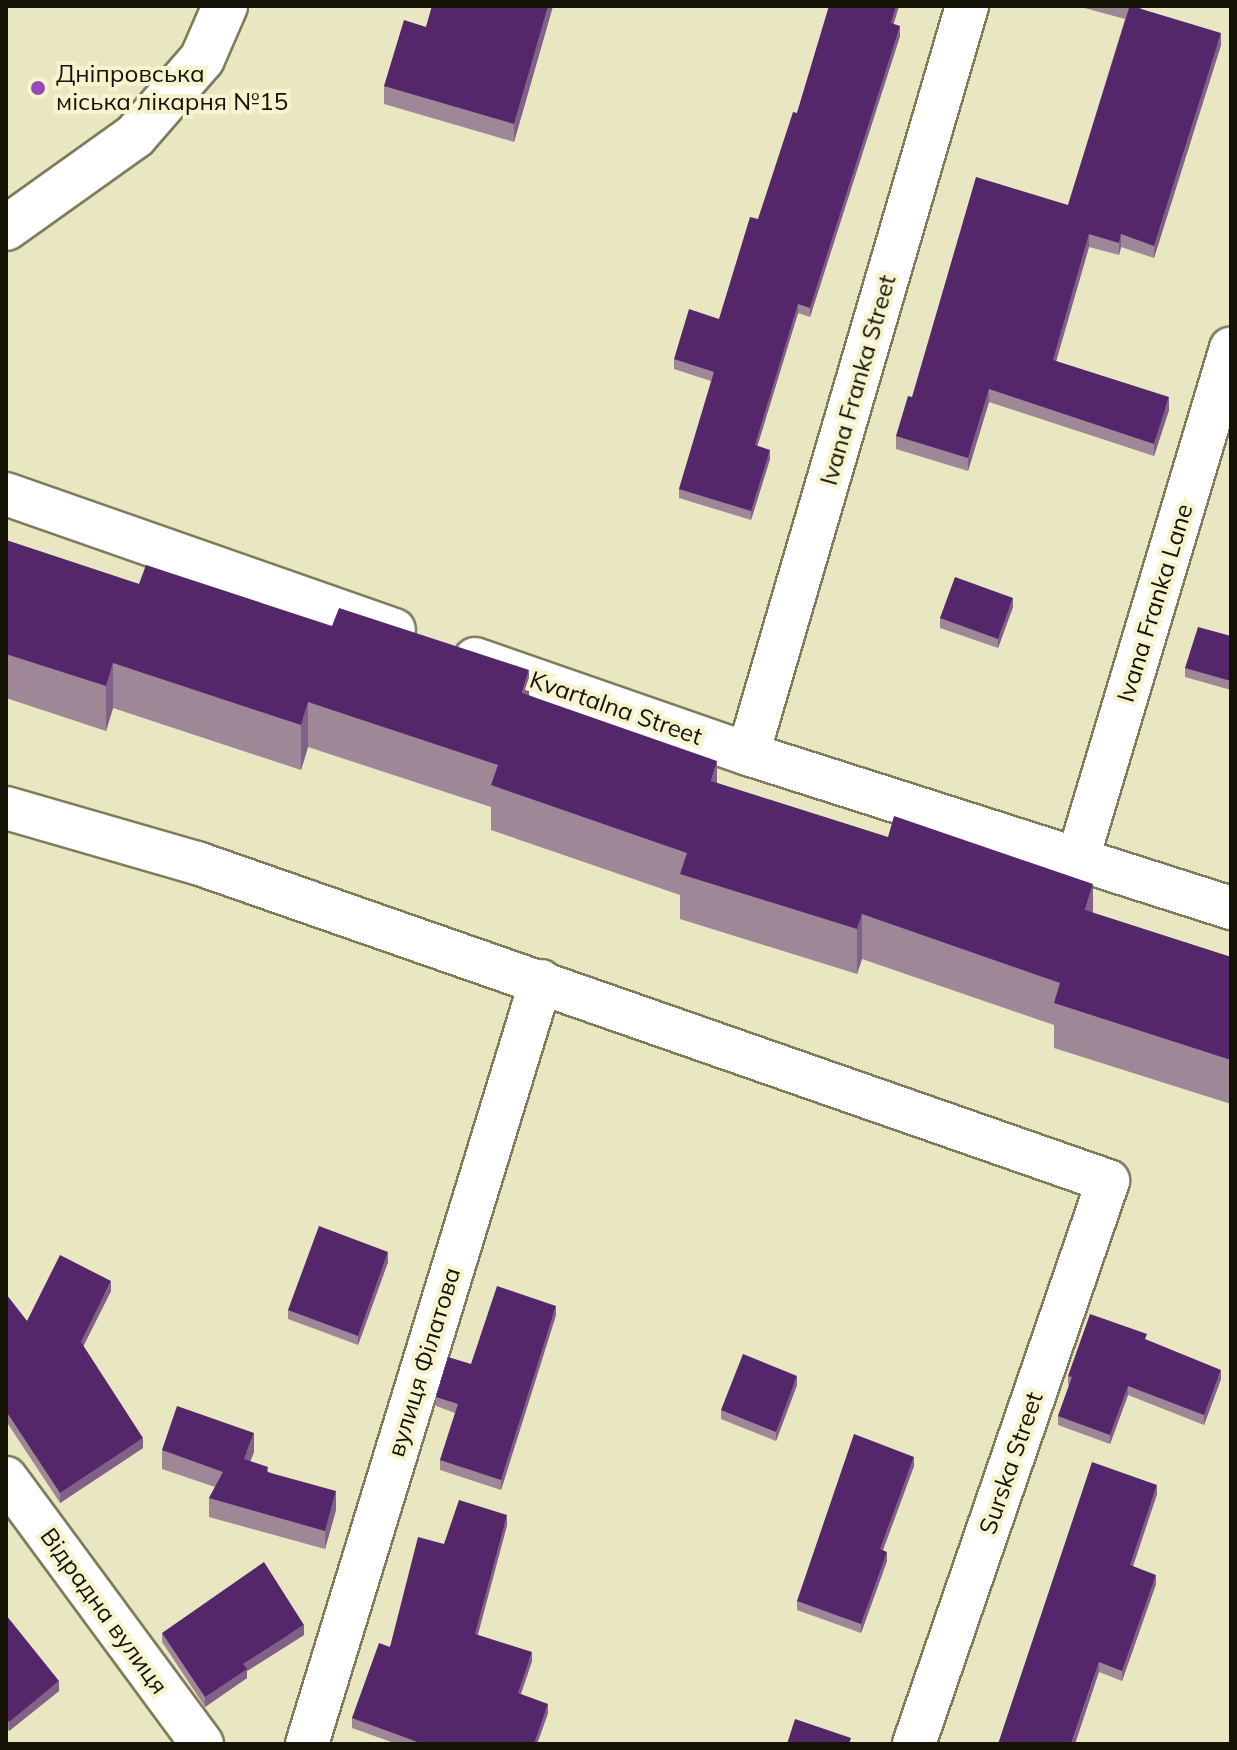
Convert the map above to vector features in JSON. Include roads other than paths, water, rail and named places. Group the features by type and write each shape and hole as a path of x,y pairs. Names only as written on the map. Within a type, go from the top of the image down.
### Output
{"street":[{"path":"6,228 135,136 202,59 225,6"},
{"name":"Ivana Franka Street","path":"748,754 967,6"},
{"name":"Ivana Franka Lane","path":"1078,858 1231,348"},
{"name":"Kvartalna Street","path":"6,494 748,754 1231,908"},
{"path":"6,808 197,863 541,981"},
{"name":"Surska Street","path":"541,981 1108,1181 914,1744"},
{"name":"вулиця Філатова","path":"307,1744 541,981"},
{"name":"Відрадна вулиця","path":"6,1478 202,1744"}],"place":[{"name":"Дніпровська міська лікарня №15","path":"38,88"}]}
